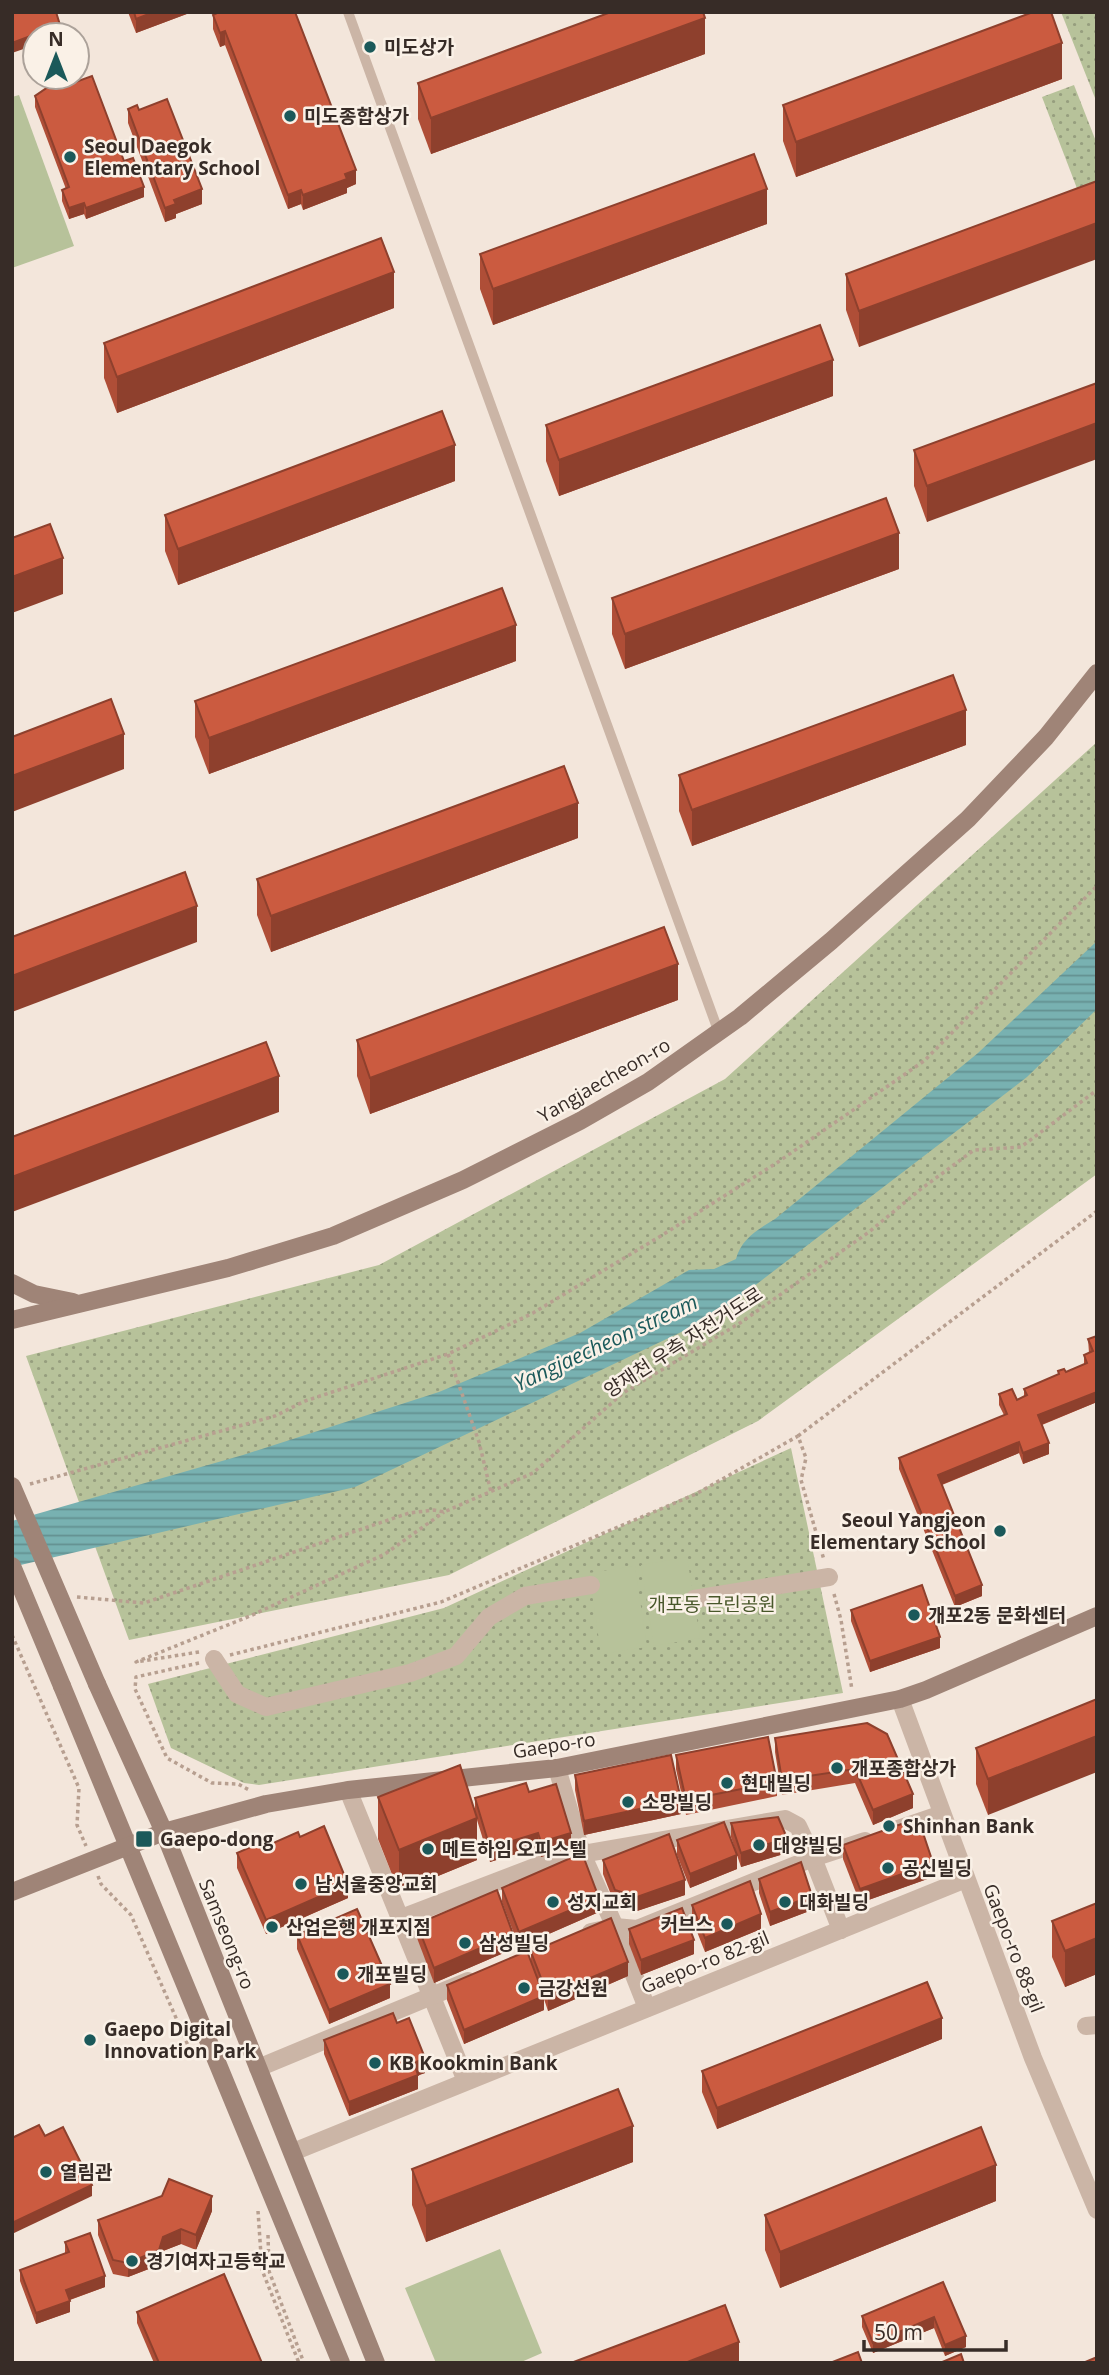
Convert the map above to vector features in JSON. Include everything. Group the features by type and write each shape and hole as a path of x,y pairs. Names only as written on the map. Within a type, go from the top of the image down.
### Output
{"street":[{"name":"Yangjaecheon-ro","path":"12,1320 228,1268 333,1236 463,1180 580,1121 648,1082 719,1033 831,941 968,819 1046,737 1097,673"},
{"path":"12,1283 34,1294 80,1303"},
{"name":"Samseong-ro","path":"18,1486 97,1684 164,1832 376,2363"},
{"path":"12,1566 341,2363"},
{"path":"694,1599 829,1577"},
{"path":"212,1654 237,1694 266,1707 422,1669 456,1656 489,1617 525,1596 591,1585"},
{"name":"Gaepo-ro","path":"12,1892 164,1832 265,1804 348,1790 557,1768 900,1699 1097,1616"},
{"name":"Gaepo-ro 88-gil","path":"900,1699 1033,2058 1097,2210"},
{"path":"557,1768 582,1854 647,2008"},
{"path":"348,1790 466,2081"},
{"path":"579,1937 615,1927 638,1929 813,1858 942,1814"},
{"path":"399,1919 540,1865 582,1854 785,1819 798,1826 841,1930"},
{"name":"Gaepo-ro 82-gil","path":"293,2152 966,1880"},
{"path":"258,2068 480,1977"}],"lane":[{"path":"348,12 719,1033"}],"path":[{"path":"18,1486 275,1416 305,1401 448,1354 533,1312 664,1234 778,1161 924,1061 1097,886"},
{"name":"양재천 우측 자전거도로","path":"71,1598 83,1596 144,1603 409,1513 434,1510 444,1513 533,1473 623,1393 761,1308 869,1233 921,1189 974,1150 1021,1147 1097,1090"},
{"path":"265,1804 251,1790 238,1784 212,1783 167,1758 135,1689 136,1677 212,1654 441,1602 696,1494 798,1436 1097,1211"},
{"path":"448,1354 479,1442 491,1493"},
{"path":"798,1436 806,1458 801,1479 841,1620 852,1696"},
{"path":"212,1654 136,1662 250,1616 385,1554 444,1513"},
{"path":"12,1635 79,1788 77,1825 101,1884 131,1915 198,2067"},
{"path":"258,2206 261,2270 299,2363"}],"green space":[{"path":"1061,12 1097,12 1097,103"},
{"path":"1074,85 1097,144 1097,184 1078,191 1042,97"},
{"path":"19,95 74,246 12,268 12,97"},
{"path":"1097,742 1097,1174 758,1421 449,1575 129,1640 26,1356 379,1265 725,1079"},
{"name":"개포동 근린공원","path":"791,1448 843,1693 259,1785 244,1783 171,1748 148,1684 444,1608"},
{"path":"687,1557 700,1638 654,1646 641,1565"},
{"path":"635,1566 647,1647 601,1654 589,1573"},
{"path":"500,2249 542,2353 519,2363 436,2363 405,2288"}],"water":[{"name":"Yangjaecheon stream","path":"1097,941 1097,1009 1027,1077 715,1316 355,1487 12,1567 12,1521 243,1455 439,1392 580,1333 689,1270 714,1269 736,1259 751,1235 775,1219 978,1053"}],"building":[{"path":"12,12 56,12 59,21 21,21 21,40 12,43"},
{"path":"134,12 154,12 136,19"},
{"name":"미도종합상가","path":"219,12 295,12 356,170 345,174 347,179 303,195 301,190 288,195 225,31 220,33 213,15"},
{"path":"611,12 703,12 705,18 431,118 418,83"},
{"path":"1033,12 1051,12 1062,43 796,142 783,105"},
{"path":"91,76 124,161 133,158 144,187 86,208 84,203 69,208 62,190 69,187 35,96 42,91 91,91"},
{"path":"167,99 202,189 174,200 176,204 165,208 128,109 137,105 139,110"},
{"path":"754,154 767,189 493,289 480,254"},
{"path":"1097,181 1097,223 859,311 846,274"},
{"path":"381,238 394,272 117,377 104,343"},
{"path":"820,325 833,360 559,460 546,425"},
{"path":"1097,383 1097,423 927,486 914,450"},
{"path":"442,411 455,445 178,549 165,515"},
{"path":"886,498 899,533 625,634 612,598"},
{"path":"50,524 63,558 12,577 12,538"},
{"path":"502,588 516,625 209,738 195,701"},
{"path":"953,675 966,710 692,810 679,775"},
{"path":"111,699 124,734 12,776 12,737"},
{"path":"564,766 578,803 271,916 257,879"},
{"path":"185,872 197,906 12,976 12,937"},
{"path":"664,927 678,964 370,1078 357,1040"},
{"path":"266,1042 279,1076 12,1177 12,1137"},
{"path":"1097,1336 1097,1392 1038,1415 1049,1443 1023,1453 1019,1442 938,1475 982,1585 955,1596 899,1458 1007,1414 999,1394 1012,1389 1017,1400 1027,1395 1024,1389 1059,1374 1058,1371 1064,1369 1066,1372 1087,1363 1084,1355 1093,1351 1088,1339"},
{"path":"922,1585 940,1637 870,1661 851,1610"},
{"path":"1097,1699 1097,1736 988,1779 976,1748"},
{"name":"개포종합상가","path":"867,1723 887,1734 913,1794 873,1810 855,1769 782,1780 775,1738"},
{"name":"현대빌딩","path":"768,1737 777,1782 686,1800 676,1755"},
{"name":"소망빌딩","path":"671,1755 681,1800 584,1821 575,1775"},
{"path":"460,1765 477,1818 399,1850 378,1797"},
{"path":"526,1783 529,1792 556,1784 571,1833 541,1842 538,1833 490,1848 475,1798"},
{"path":"778,1817 787,1838 741,1853 731,1823"},
{"name":"공신빌딩","path":"918,1818 933,1863 860,1889 843,1845"},
{"path":"724,1822 737,1855 690,1874 677,1840"},
{"path":"324,1826 348,1884 266,1920 237,1853 267,1840 269,1845 298,1832 300,1837"},
{"path":"669,1834 685,1880 637,1897 615,1890 603,1860"},
{"path":"582,1853 599,1898 519,1932 502,1888"},
{"path":"801,1862 812,1896 770,1912 759,1879"},
{"path":"750,1881 761,1914 705,1938 692,1905"},
{"name":"삼성빌딩","path":"497,1890 513,1934 434,1968 417,1924"},
{"path":"1097,1903 1097,1938 1065,1951 1052,1921"},
{"path":"682,1908 694,1940 641,1960 629,1929"},
{"name":"개포빌딩","path":"357,1909 390,1984 329,2010 297,1935"},
{"path":"611,1918 628,1962 548,1996 531,1952"},
{"path":"527,1951 544,1996 464,2030 447,1985"},
{"path":"927,1982 942,2018 717,2108 702,2071"},
{"name":"KB Kookmin Bank","path":"393,2013 397,2023 409,2018 425,2058 414,2063 418,2075 349,2102 324,2040"},
{"path":"618,2089 633,2126 426,2206 412,2169"},
{"name":"열림관","path":"39,2125 45,2136 63,2127 92,2185 12,2223 12,2138"},
{"path":"981,2127 996,2165 780,2252 765,2215"},
{"path":"169,2179 212,2196 196,2235 181,2229 163,2237 159,2250 128,2263 113,2260 98,2220 162,2196"},
{"path":"90,2233 105,2276 66,2290 70,2301 36,2313 20,2270 69,2252 65,2242"},
{"path":"224,2274 262,2363 159,2363 137,2312"},
{"path":"943,2282 966,2336 945,2345 934,2317 873,2343 862,2316"},
{"path":"725,2305 739,2342 685,2363 571,2363"},
{"path":"858,2352 862,2363 830,2363"},
{"path":"961,2354 964,2363 940,2363"},
{"path":"1097,2357 1097,2363 1083,2363"}],"place":[{"name":"미도상가","path":"370,47"},
{"name":"미도종합상가","path":"290,116"},
{"name":"Seoul Daegok Elementary School","path":"70,157"},
{"name":"Seoul Yangjeon Elementary School","path":"1000,1531"},
{"name":"개포2동 문화센터","path":"914,1615"},
{"name":"개포종합상가","path":"837,1768"},
{"name":"현대빌딩","path":"727,1783"},
{"name":"소망빌딩","path":"628,1802"},
{"name":"Shinhan Bank","path":"889,1826"},
{"name":"Gaepo-dong","path":"144,1839"},
{"name":"대양빌딩","path":"759,1845"},
{"name":"메트하임 오피스텔","path":"428,1849"},
{"name":"공신빌딩","path":"888,1868"},
{"name":"남서울중앙교회","path":"301,1884"},
{"name":"성지교회","path":"553,1902"},
{"name":"대화빌딩","path":"785,1902"},
{"name":"커브스","path":"727,1924"},
{"name":"산업은행 개포지점","path":"272,1927"},
{"name":"삼성빌딩","path":"465,1943"},
{"name":"개포빌딩","path":"343,1974"},
{"name":"금강선원","path":"524,1988"},
{"name":"Gaepo Digital Innovation Park","path":"90,2040"},
{"name":"KB Kookmin Bank","path":"375,2063"},
{"name":"열림관","path":"46,2172"},
{"name":"경기여자고등학교","path":"132,2261"}]}
